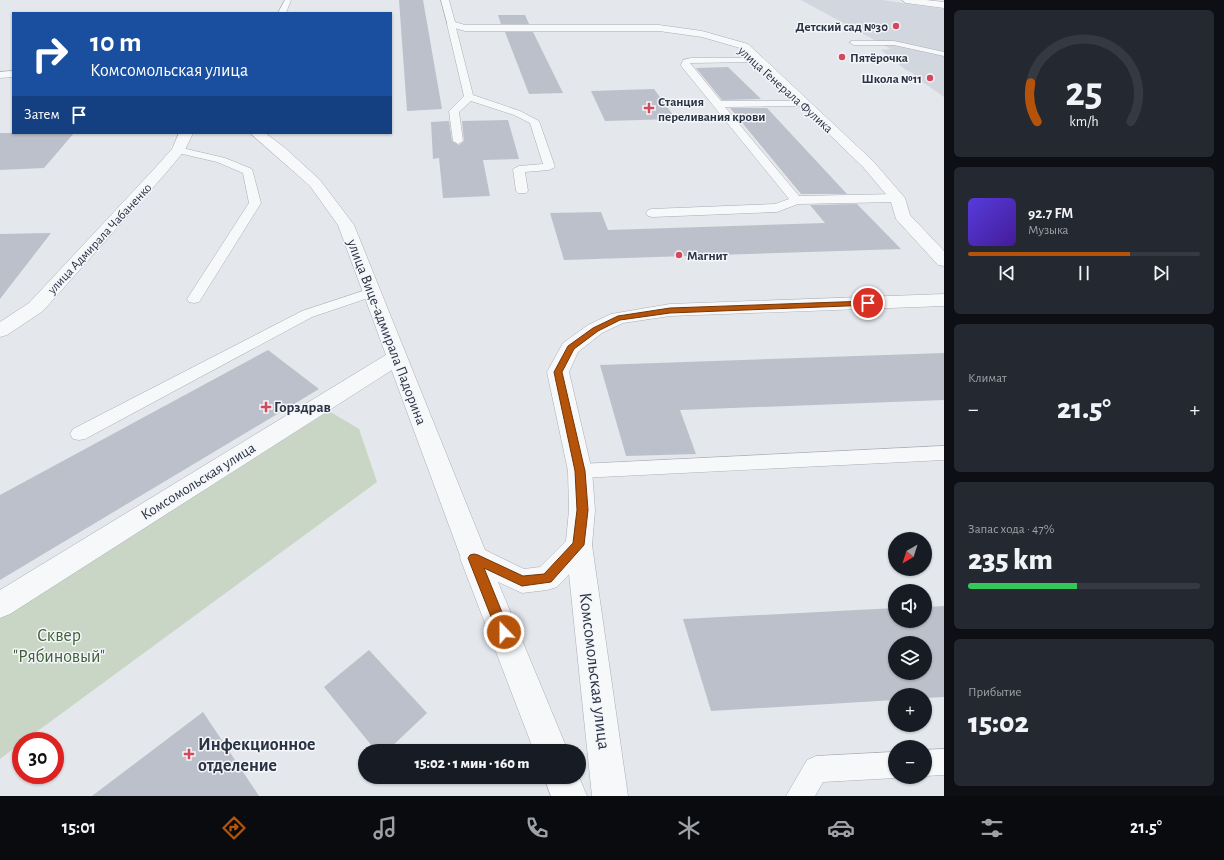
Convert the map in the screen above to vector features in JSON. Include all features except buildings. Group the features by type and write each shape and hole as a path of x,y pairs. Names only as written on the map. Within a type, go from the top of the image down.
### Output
{"street":[{"path":"445,0 451,24"},
{"path":"906,0 944,5"},
{"name":"улица Генерала Фулика","path":"451,24 465,28 621,27 693,31 724,38 744,46 802,103 868,164 897,198 902,216 944,261"},
{"path":"0,75 12,74"},
{"name":"улица Адмирала Чабаненко","path":"0,331 36,306 178,150 186,134"},
{"name":"улица Вице-адмирала Падорина","path":"258,134 279,150 315,183 346,225 474,558"},
{"name":"Комсомольская улица","path":"610,796 579,545 582,510 580,471 558,372 570,348 595,329 618,318 670,310 944,300"},
{"name":"Комсомольская улица","path":"0,605 396,358"},
{"path":"474,558 522,581 541,579 547,578 579,545"},
{"path":"474,558 548,744"},
{"path":"564,784 569,796"}],"lane":[{"path":"282,12 288,0"},
{"path":"451,24 469,97"},
{"path":"854,43 894,43 944,54"},
{"path":"757,60 691,60 686,62 686,65 796,200"},
{"path":"458,141 454,111 469,97"},
{"path":"469,97 516,113 534,121 549,167 519,169 522,191"},
{"path":"718,104 802,103"},
{"path":"178,150 222,160 248,171 255,202 194,299"},
{"path":"652,213 777,208 796,200 897,198"},
{"path":"79,434 308,314 372,292"},
{"path":"580,471 944,453"},
{"path":"932,763 944,762"},
{"path":"800,796 816,769 888,765"}],"shaded area":[{"name":"Детский сад №30","path":"801,0 882,0 944,9 944,97 881,50 891,49"}],"green space":[{"name":"Сквер \"Рябиновый\"","path":"329,411 359,429 377,482 36,732 12,732 12,750 0,759 0,615"}],"place":[{"name":"Детский сад №30","path":"896,26"},
{"name":"Пятёрочка","path":"842,57"},
{"name":"Школа №11","path":"930,78"},
{"name":"Станция переливания крови","path":"649,108"},
{"name":"Магнит","path":"679,255"},
{"name":"Горздрав","path":"266,407"},
{"name":"Инфекционное отделение","path":"189,754"}],"route":[{"path":"504,632 474,558 522,581 547,578 579,545 582,510 580,471 558,372 570,348 595,329 618,318 670,310 868,303"}]}
